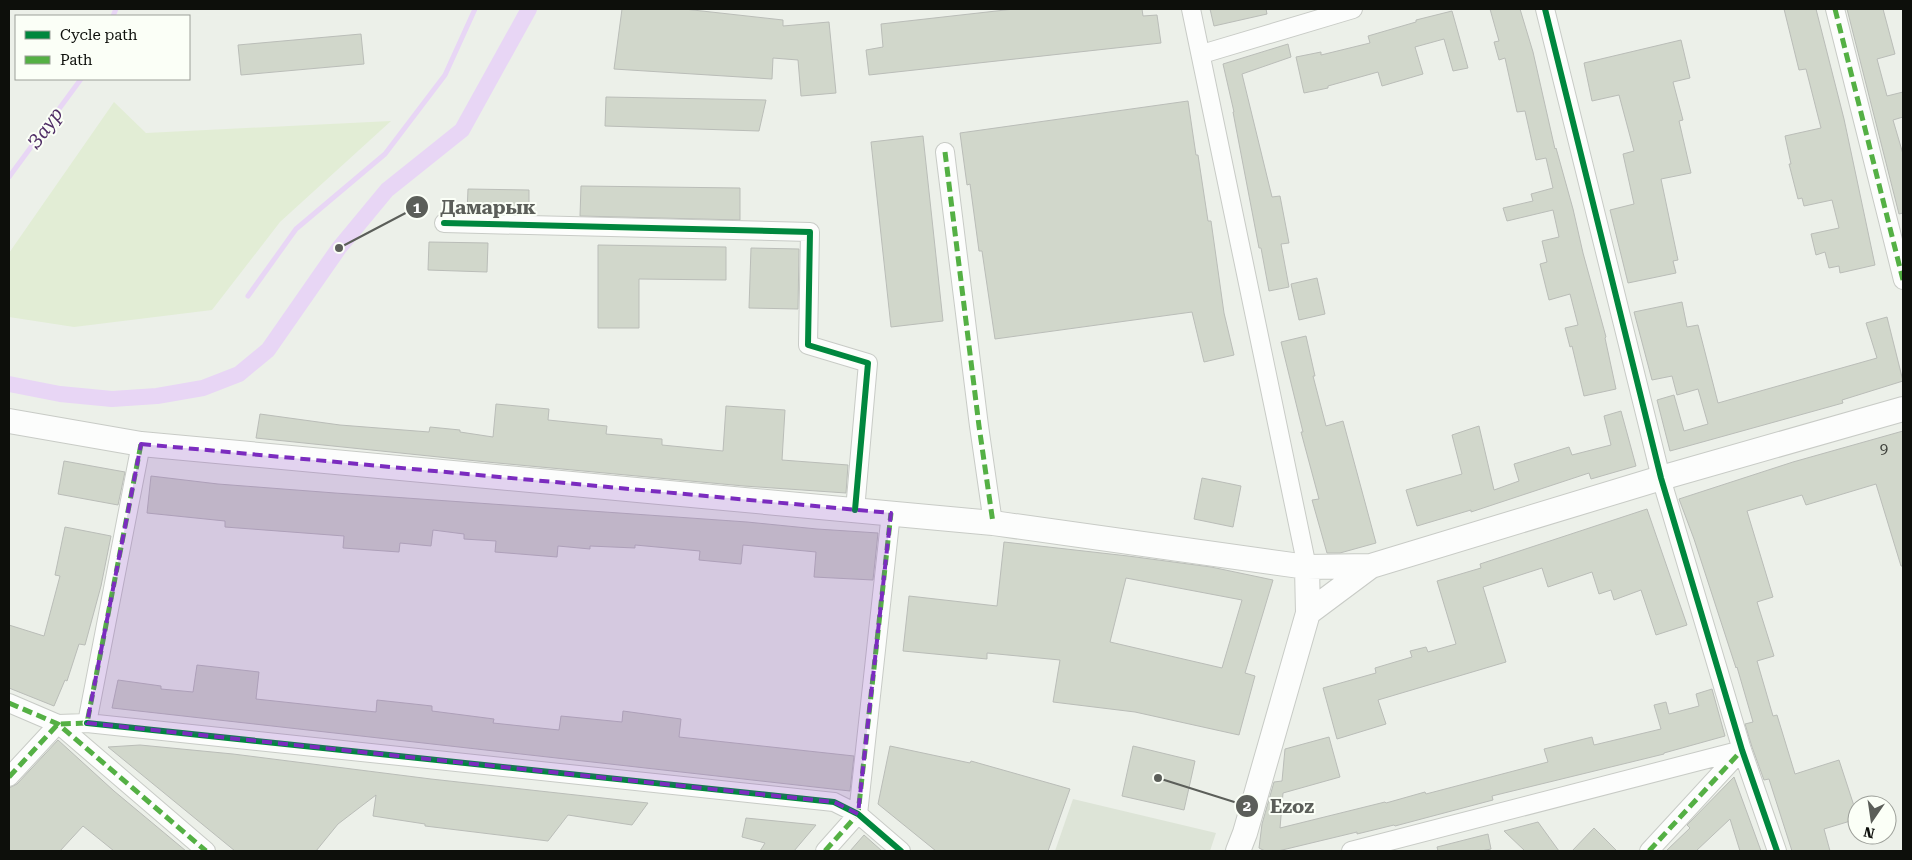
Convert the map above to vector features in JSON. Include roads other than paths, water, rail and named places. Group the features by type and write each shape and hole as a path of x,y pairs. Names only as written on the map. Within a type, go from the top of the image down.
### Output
{"main road":[{"path":"9,421 141,444 993,523 1307,567 1371,566 1661,478 1903,410"},
{"path":"1308,613 1371,566"},
{"path":"1238,851 1245,833 1308,613 1307,567"}],"street":[{"path":"1191,9 1202,54 1307,567"},
{"path":"1202,54 1353,9"},
{"path":"1545,9 1661,478 1742,750 1778,851"},
{"path":"1835,9 1903,280"},
{"path":"944,152 978,426 993,523"},
{"path":"444,223 810,232 808,345 868,363 855,510"},
{"path":"87,723 141,444"},
{"path":"825,851 858,814 891,513"},
{"path":"9,703 58,724 206,851"},
{"path":"9,777 58,724 87,723 834,802 858,814 901,851"},
{"path":"1351,851 1742,750"},
{"path":"1649,851 1742,750"}],"waterway":[{"name":"Заур","path":"113,15 116,9"},
{"path":"248,296 296,229 385,154 445,75 475,9"},
{"path":"9,384 60,394 112,399 157,396 203,388 239,374 268,350 339,248 387,190 462,130 529,9"},
{"name":"Заур","path":"9,177 80,80"}],"place":[{"name":"Дамарык","path":"339,248"},
{"name":"Ezoz","path":"1158,778"}]}
